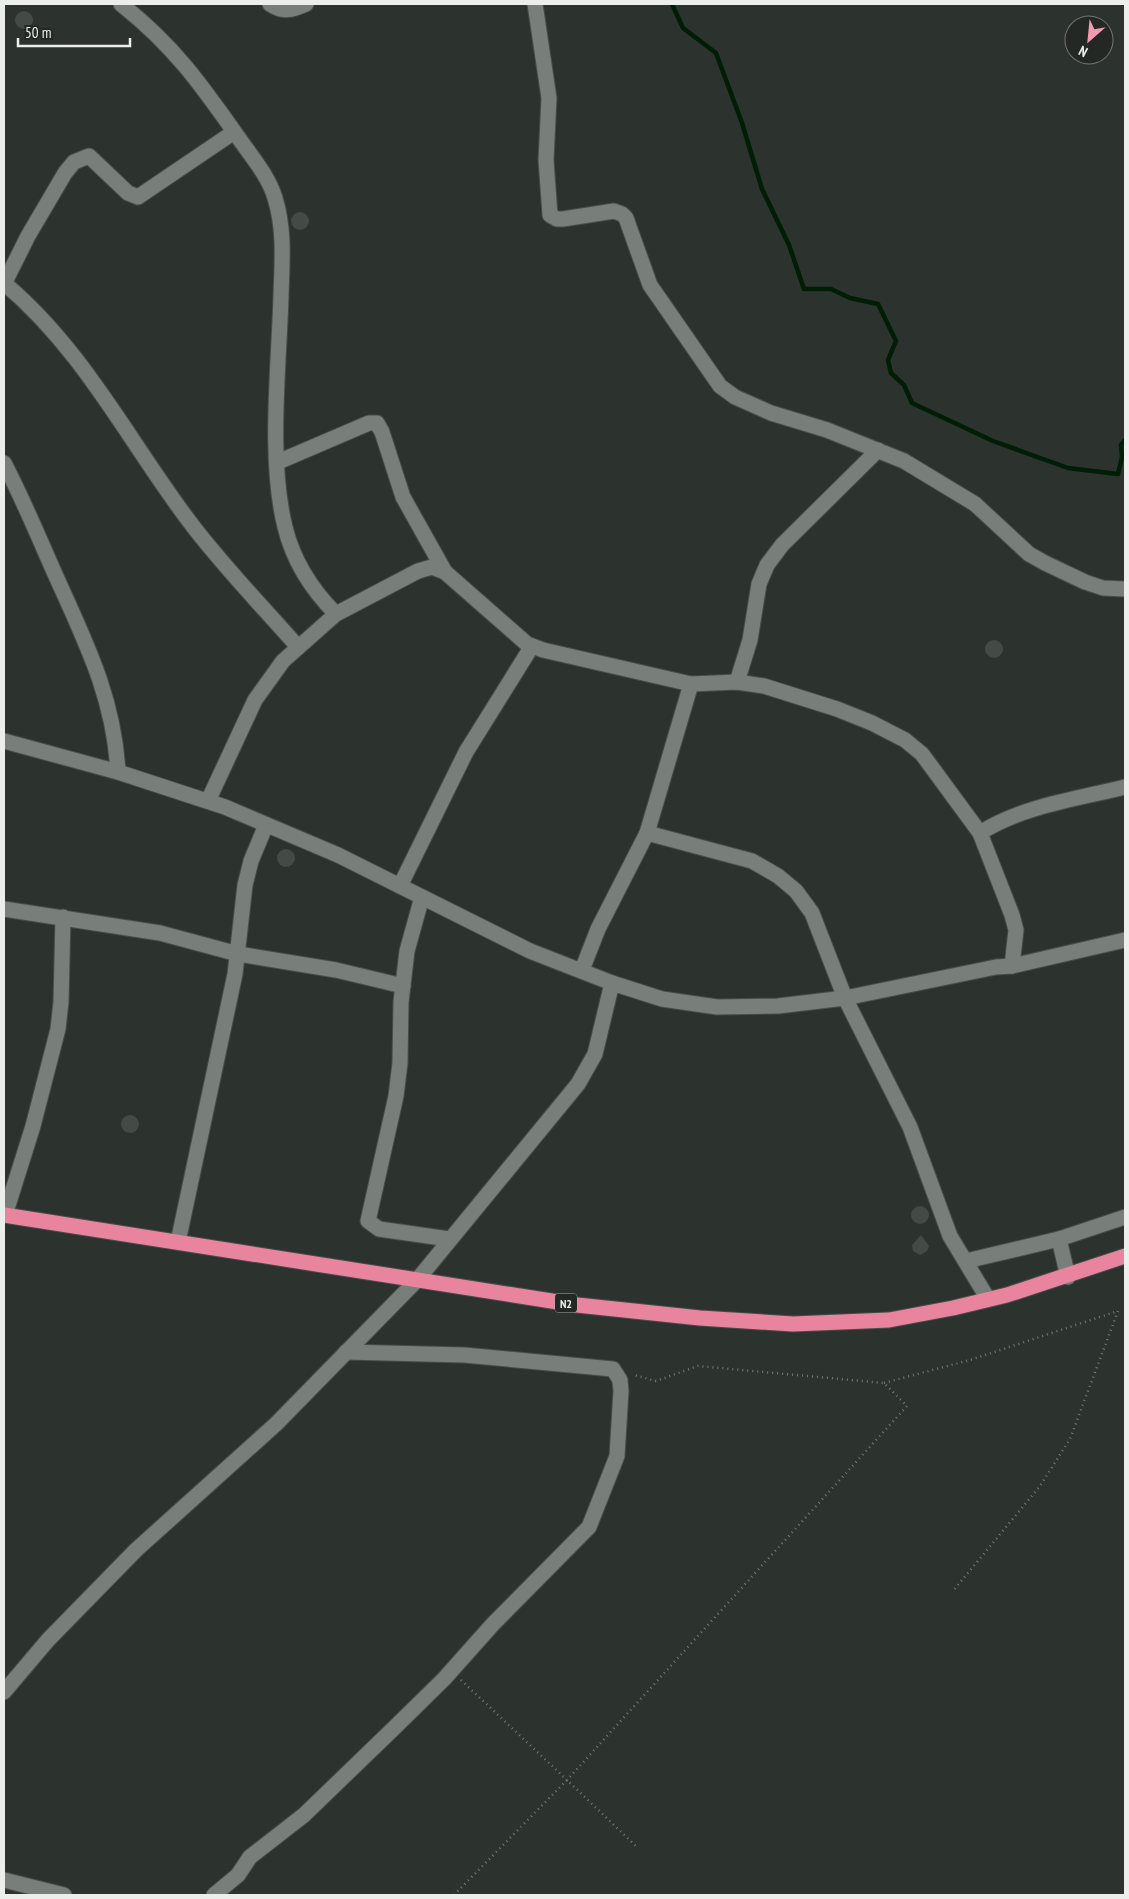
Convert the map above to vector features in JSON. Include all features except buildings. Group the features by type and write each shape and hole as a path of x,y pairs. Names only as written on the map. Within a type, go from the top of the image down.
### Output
{"highway":[{"name":"N2","path":"4,1215 577,1305 700,1318 792,1324 837,1324 889,1320 988,1299 1068,1276 1125,1256"}],"street":[{"path":"121,4 164,40 194,75 265,176 271,189 282,240 276,442 285,527 300,566 318,596 336,614"},
{"path":"270,4 276,8 287,10 306,4"},
{"path":"535,4 549,98 546,160 550,216 563,219 614,211 622,214 626,218 650,285 720,386 748,405 827,430 922,470 975,504 1029,554 1045,564 1103,588 1125,589"},
{"path":"234,132 138,197 128,193 92,157 87,156 79,159 65,173 28,236 4,284 34,309 63,340 101,391 189,522 298,647"},
{"path":"278,462 369,423 376,423 382,432 403,497 445,572"},
{"path":"737,682 750,640 759,584 770,560 782,545 878,450"},
{"path":"4,463 20,492 87,642 116,738 118,772"},
{"path":"208,802 261,688 283,661 336,614 427,567 438,568 532,646 560,655 691,684 737,682 764,686 837,709 872,723 905,740 922,754 980,833 1016,930 1012,966"},
{"path":"400,886 466,752 532,646"},
{"path":"582,970 598,929 647,832 691,684"},
{"path":"4,742 118,772 208,802 338,856 530,951 612,983 662,999 717,1008 778,1006 845,998 996,967 1012,966 1125,940"},
{"path":"980,833 994,824 1019,814 1125,786"},
{"path":"178,1242 238,954 245,885 251,862 266,825"},
{"path":"647,832 752,861 778,876 796,891 816,921 845,998 910,1127 946,1228 988,1299"},
{"path":"422,897 407,951 396,1096 368,1221 379,1229 449,1239"},
{"path":"4,909 160,933 238,954 336,970 403,986"},
{"path":"4,1215 33,1126 58,1029 61,1002 63,917"},
{"path":"4,1692 48,1640 136,1550 276,1424 418,1279 578,1084 596,1054 612,983"},
{"path":"966,1261 1059,1239 1125,1218"},
{"path":"1059,1239 1068,1276"},
{"path":"214,1895 238,1874 250,1857 304,1815 451,1671 493,1624 589,1526 617,1456 621,1390 620,1380 614,1370 464,1355 346,1352"},
{"path":"4,1880 64,1895"}],"path":[{"path":"614,1370 656,1381 698,1366 884,1383 970,1360 1118,1312 1070,1439 1040,1486 953,1590"},
{"path":"454,1895 567,1780 907,1406 884,1383"},
{"path":"451,1671 638,1848"}],"waterway":[{"path":"672,4 683,28 716,53 742,123 762,189 789,245 804,289 831,289 850,298 878,304 896,341 888,360 891,373 904,385 912,403 993,441 1068,468 1118,474 1122,457 1121,445 1125,440"}]}
